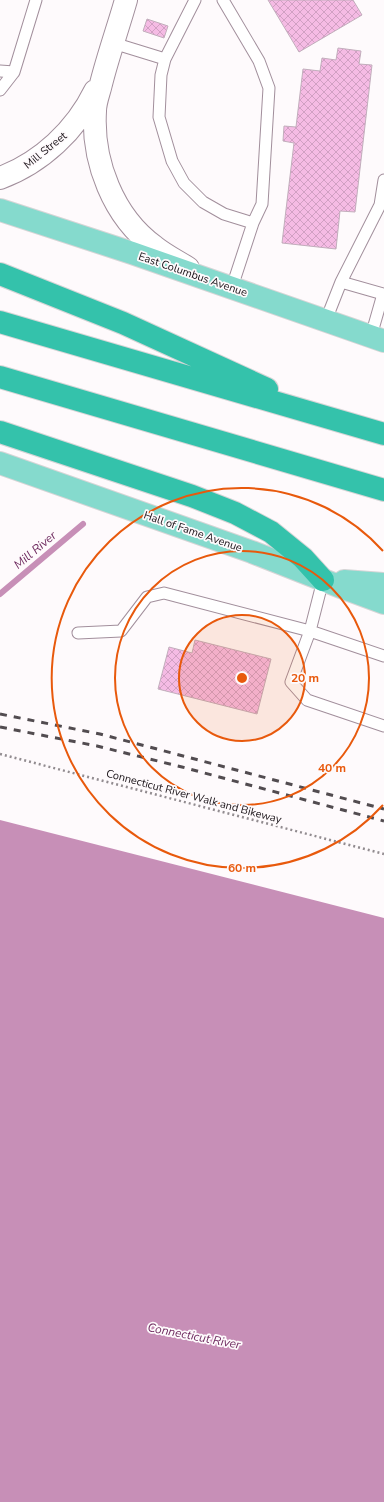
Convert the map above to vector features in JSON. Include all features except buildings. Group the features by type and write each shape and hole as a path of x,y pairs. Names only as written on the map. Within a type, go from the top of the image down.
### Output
{"highway":[{"path":"0,274 129,326 336,420"},
{"path":"0,322 384,434"},
{"path":"0,377 384,490"},
{"path":"0,432 192,496 235,513 271,532 303,558 323,580"}],"main road":[{"name":"East Columbus Avenue","path":"0,210 203,277 377,338"},
{"name":"Hall of Fame Avenue","path":"0,463 252,552 384,603"},
{"path":"323,580 384,584"}],"street":[{"name":"Mill Street","path":"126,0 105,70 95,110 97,146 104,175 117,206 135,228 154,247 203,277"},
{"name":"Mill Street","path":"0,178 17,172 41,156 58,141 74,124 89,102 105,70"}],"lane":[{"path":"0,90 14,72 36,0"},
{"path":"195,0 164,59 161,75 159,117 172,161 184,183 204,202 224,214 253,223"},
{"path":"223,0 259,61 269,88 262,204 253,223 232,287"},
{"path":"113,44 164,59"},
{"path":"0,71 14,72"},
{"path":"326,320 341,282 380,205 384,180"},
{"path":"341,282 384,294 377,338"},
{"path":"323,580 310,631 291,682 307,700 384,726"},
{"path":"78,633 121,631 147,597 164,593 310,631 384,656"}],"path":[{"name":"Connecticut River Walk and Bikeway","path":"0,754 384,854"}],"water":[{"name":"Connecticut River","path":"0,820 384,918 384,1502 0,1502"}],"waterway":[{"name":"Mill River","path":"0,594 83,524"}],"railway":[{"path":"0,714 100,734 384,809"},
{"path":"0,727 97,746 384,821"}]}
